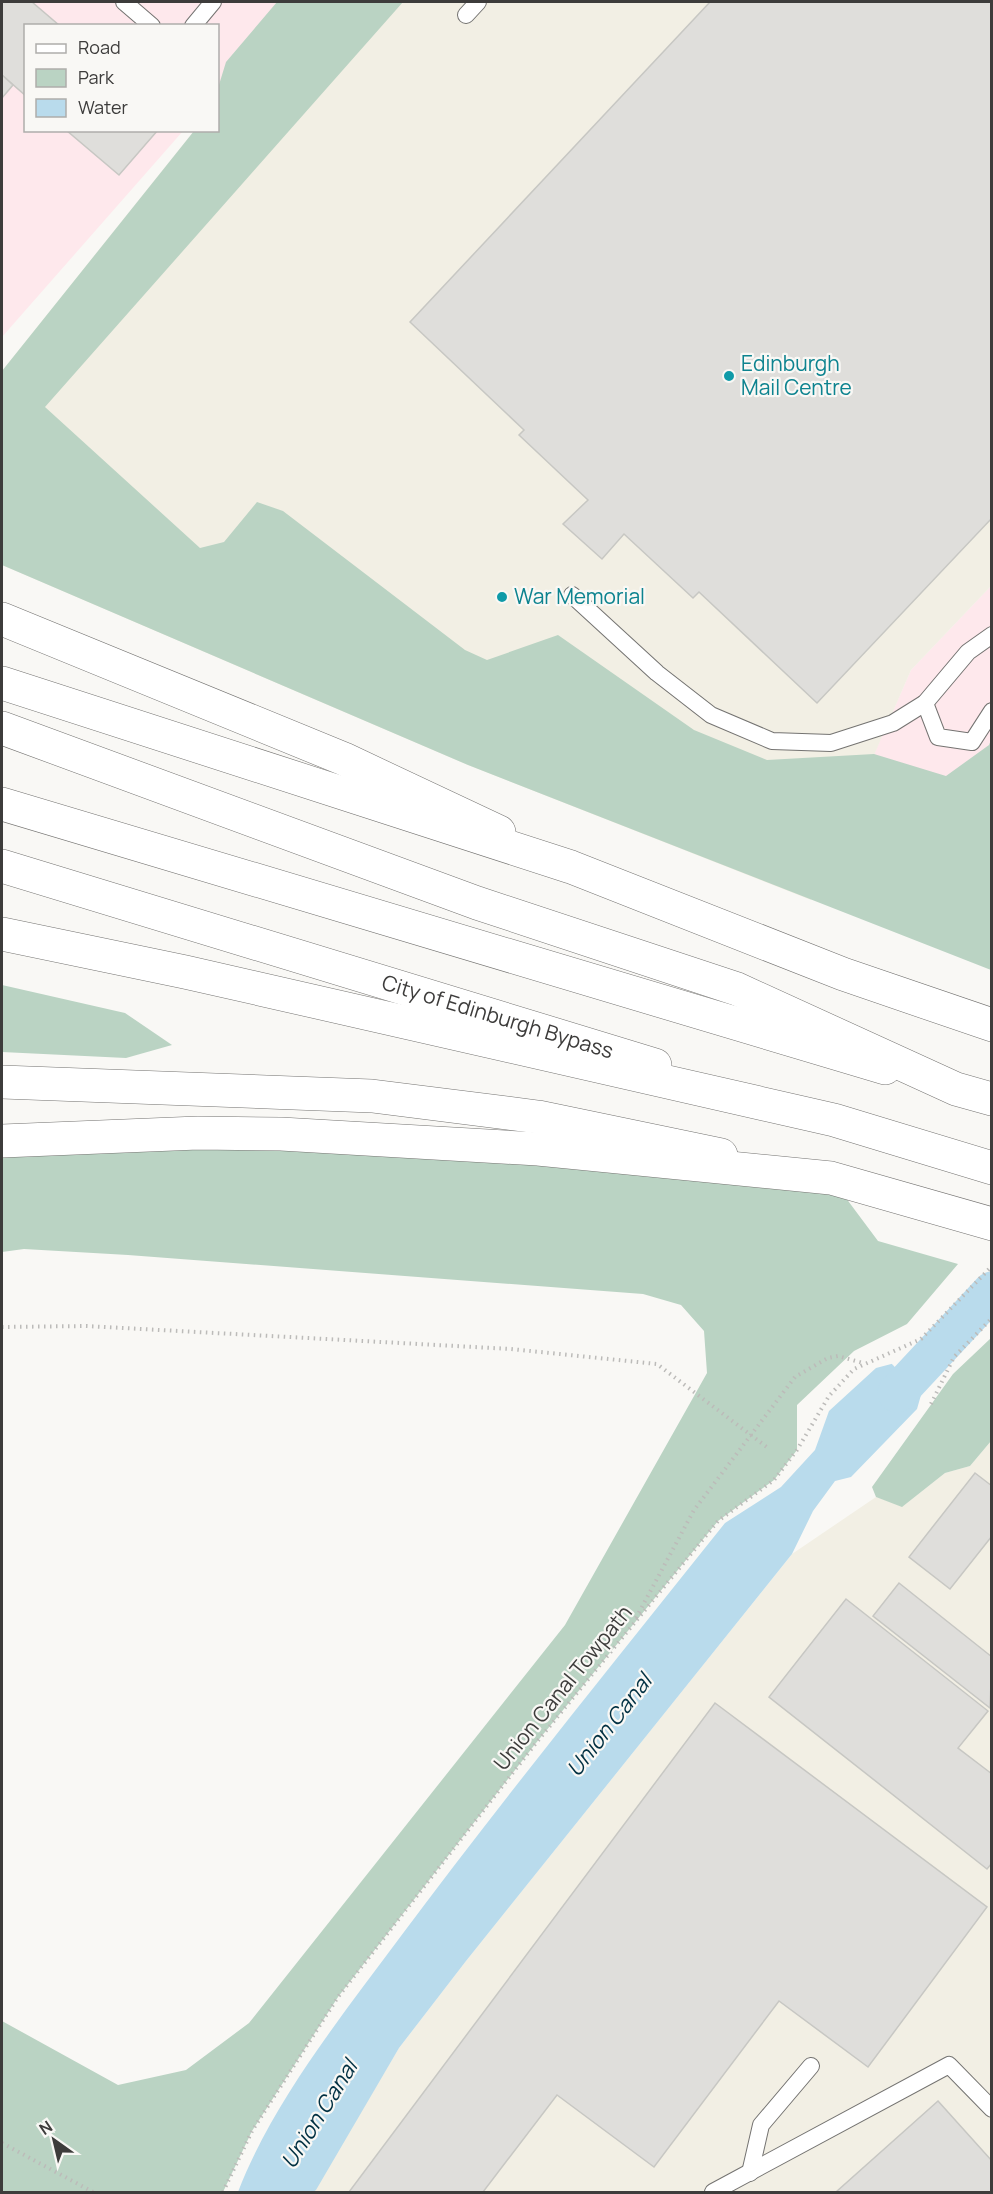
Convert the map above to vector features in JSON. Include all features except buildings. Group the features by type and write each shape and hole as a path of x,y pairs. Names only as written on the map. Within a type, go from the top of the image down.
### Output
{"main road":[{"path":"2,619 344,759 572,867"},
{"path":"2,683 572,867 843,974 992,1025"},
{"path":"2,728 477,903 737,989 956,1089"},
{"path":"2,804 992,1099"},
{"name":"City of Edinburgh Bypass","path":"2,866 992,1168"},
{"path":"2,933 185,972 834,1120"},
{"path":"2,1082 372,1096 538,1118 831,1178 992,1224"},
{"path":"2,1141 198,1133 281,1134 538,1149 831,1178"}],"lane":[{"path":"124,2 150,24"},
{"path":"195,24 213,2"},
{"path":"466,15 478,2"},
{"path":"572,595 657,673 711,716 772,741 831,743 893,723 925,703 968,652 992,635"},
{"path":"925,703 938,737 972,742 992,711"},
{"path":"713,2193 949,2065 992,2109"},
{"path":"750,2173 761,2125 811,2066"}],"path":[{"name":"Union Canal Towpath","path":"223,2193 252,2131 338,1997 536,1743 718,1521 774,1480 797,1450 830,1396 854,1369 921,1339 992,1266"},
{"path":"931,1404 954,1357 992,1318"},
{"path":"2,1327 86,1326 511,1349 657,1365 751,1433 768,1448"},
{"path":"631,1627 694,1510 795,1377 828,1358 838,1356 864,1363"},
{"path":"2,2143 93,2193"}],"shaded area":[{"path":"2,2 296,2 219,90 219,24 24,24 24,132 182,132 2,337"},
{"path":"305,2 991,2 991,586 911,670 811,900 468,765 2,565 2,371 193,132 219,132 219,129"},
{"path":"991,586 991,860 854,800 911,670"},
{"path":"991,1441 991,2192 313,2192 399,2048 792,1554 876,1497 903,1506 945,1473 970,1466"}],"green space":[{"path":"277,2 403,2 45,407 200,548 224,542 257,502 283,511 465,650 487,660 558,635 694,730 767,760 874,754 946,776 989,745 991,740 991,970 468,765 2,565 2,371 193,132 219,132 219,85 226,62"},
{"path":"2,985 125,1013 172,1045 126,1058 2,1052"},
{"path":"91,1137 831,1178 878,1241 958,1264 907,1324 854,1351 797,1405 797,1450 774,1480 718,1521 536,1743 338,1997 252,2131 223,2192 2,2192 2,2021 118,2085 186,2070 249,2023 565,1625 707,1373 704,1331 681,1305 643,1294 128,1255 24,1249 2,1252 2,1141"},
{"path":"991,1338 991,1441 970,1466 945,1473 902,1507 876,1497 872,1487 953,1374"}],"water":[{"path":"933,1353 917,1409 851,1477 835,1481 813,1511 792,1554 399,2048 316,2190 313,2192 238,2192 269,2126 331,2030 478,1835 725,1523 781,1487 815,1450 829,1411 876,1368"}],"pier":[{"path":"932,1350 936,1354 924,1397 889,1361"}],"waterway":[{"name":"Union Canal","path":"897,1393 992,1291"}],"place":[{"name":"Edinburgh Mail Centre","path":"729,376"},
{"name":"War Memorial","path":"502,597"}]}
